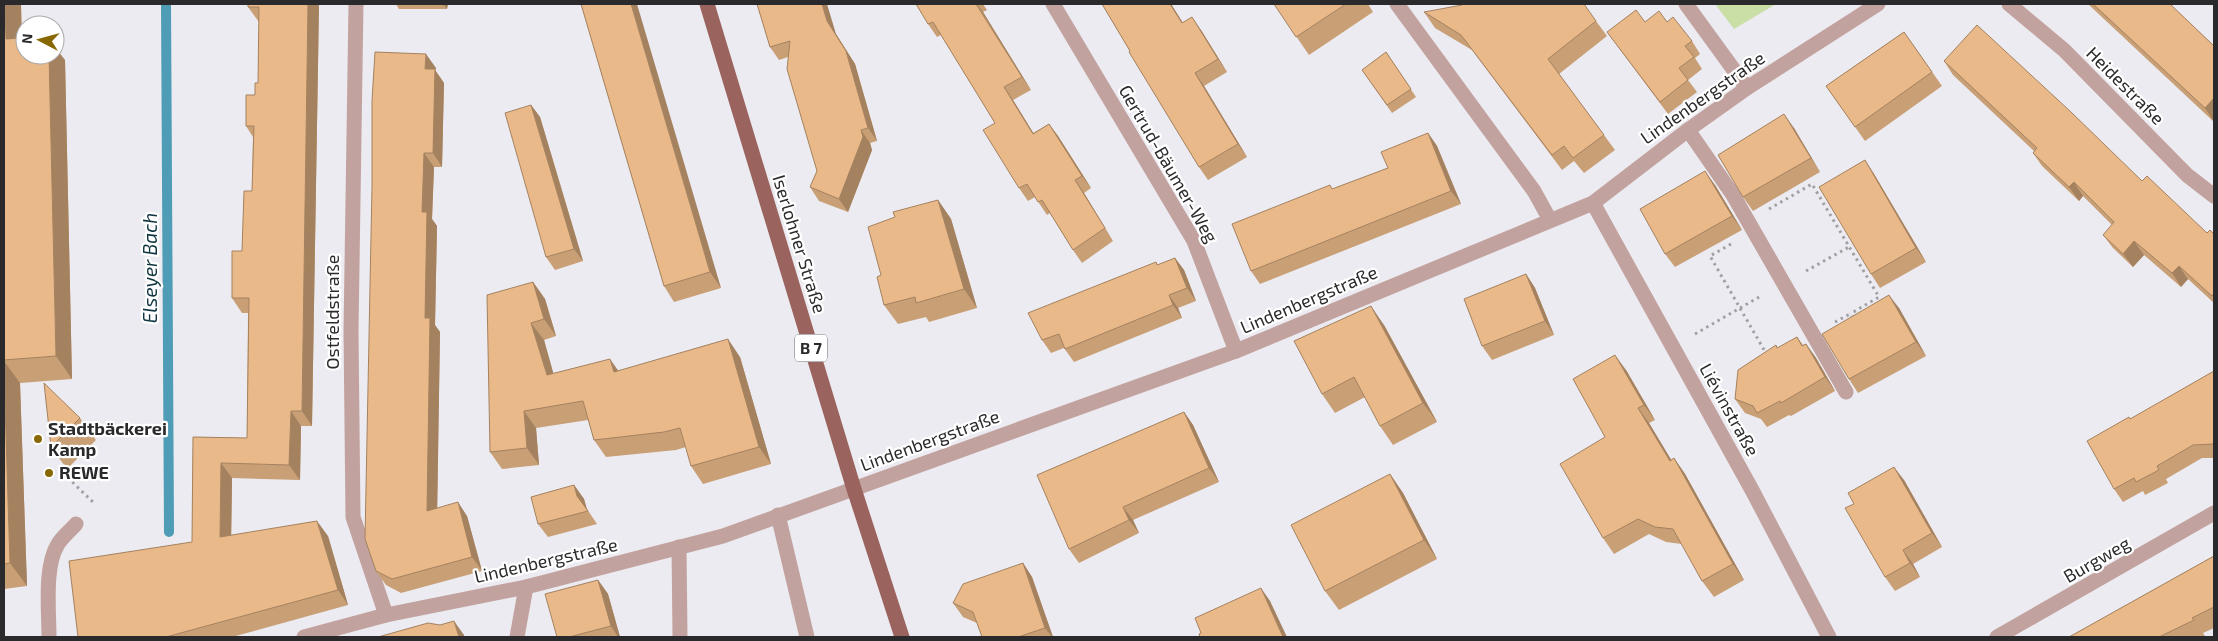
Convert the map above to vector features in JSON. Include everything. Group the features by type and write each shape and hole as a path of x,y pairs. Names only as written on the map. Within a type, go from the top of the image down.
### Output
{"main road":[{"name":"Iserlohner Straße","path":"708,4 854,489 902,637"}],"street":[{"name":"Ostfeldstraße","path":"356,4 351,331 353,517 386,615"},
{"name":"Gertrud-Bäumer-Weg","path":"1053,4 1194,241 1236,351"},
{"path":"1397,4 1534,191 1550,220"},
{"path":"1686,4 1747,88"},
{"name":"Lindenbergstraße","path":"304,637 386,615 526,587 723,536 1236,351 1593,203 1688,130 1747,88 1878,4"},
{"name":"Heidestraße","path":"2009,4 2064,50 2187,175 2214,196"},
{"path":"1688,130 1733,195 1846,392"},
{"name":"Liévinstraße","path":"1593,203 1752,490 1829,637"},
{"name":"Burgweg","path":"1997,637 2214,513"},
{"path":"778,515 808,637"},
{"path":"49,637 50,566 57,544 76,524"},
{"path":"679,547 680,637"},
{"path":"517,637 526,587"}],"path":[{"path":"1748,222 1812,184 1879,297 1850,314"},
{"path":"63,473 95,504"}],"green space":[{"path":"1715,4 1776,4 1734,29"}],"building":[{"path":"5,4 6,39 15,39 15,65 49,65 56,356 4,360"},
{"path":"248,4 308,4 302,411 291,411 289,465 221,463 220,537 317,521 338,590 166,637 78,637 69,561 192,542 193,437 247,438 249,298 232,298 232,251 242,251 244,191 252,191 254,126 246,126 246,95 255,95 255,83 258,83 259,7 248,7"},
{"path":"581,4 631,4 710,272 664,286"},
{"path":"757,4 822,4 827,21 846,51 868,128 861,130 863,137 839,199 810,187 817,171 787,69 790,41 770,47"},
{"path":"916,4 976,4 1022,77 1004,87 1033,134 1049,124 1082,176 1075,180 1105,228 1073,250 1042,200 1038,202 1027,184 1019,188 983,130 995,123 933,22 928,24"},
{"path":"1102,4 1170,4 1182,23 1192,17 1218,59 1195,73 1238,144 1199,167"},
{"path":"1274,4 1346,4 1296,37"},
{"path":"1463,4 1584,4 1596,21 1548,59 1604,135 1573,158 1564,146 1552,155 1461,35 1424,12"},
{"path":"2093,4 2170,4 2214,46 2214,98 2205,108"},
{"path":"1636,10 1645,22 1659,11 1667,22 1673,17 1692,41 1685,46 1694,57 1679,68 1688,80 1660,102 1607,32"},
{"path":"1977,25 2142,181 2147,176 2207,233 2210,230 2214,234 2214,293 2212,296 2179,266 2172,273 2134,241 2123,254 2103,235 2114,222 2074,182 2069,187 2033,153 2037,148 1944,61"},
{"path":"1904,32 1932,72 1855,127 1826,86"},
{"path":"375,52 426,54 425,69 435,69 433,153 424,153 422,212 427,212 425,318 430,318 427,511 458,502 472,557 392,579 376,571 365,539 372,101"},
{"path":"1386,52 1411,89 1387,105 1362,70"},
{"path":"531,105 574,249 546,257 505,113"},
{"path":"1784,114 1811,158 1743,197 1718,155"},
{"path":"1428,133 1451,191 1251,271 1232,224 1330,185 1332,189 1388,168 1381,152"},
{"path":"1865,160 1916,248 1871,274 1819,187"},
{"path":"1705,171 1732,216 1665,254 1640,209"},
{"path":"938,200 964,289 916,303 915,297 884,305 877,277 881,275 868,227 895,217 893,212"},
{"path":"1175,258 1187,288 1169,295 1173,305 1065,349 1059,334 1042,340 1028,313 1156,262 1157,265"},
{"path":"1526,274 1545,321 1482,346 1464,299"},
{"path":"533,282 544,319 531,323 547,375 610,359 614,372 728,339 759,447 691,466 680,428 664,432 594,440 583,401 524,411 527,448 490,452 487,295"},
{"path":"1889,295 1916,342 1849,379 1822,334"},
{"path":"1371,306 1423,403 1380,426 1354,377 1322,394 1294,341"},
{"path":"1797,337 1802,346 1806,344 1825,377 1781,403 1780,401 1757,413 1753,406 1735,399 1738,370 1776,345 1777,348"},
{"path":"1615,355 1644,405 1638,408 1670,461 1674,458 1733,564 1702,581 1673,529 1655,527 1638,519 1603,538 1560,464 1605,437 1573,379"},
{"path":"2214,371 2214,444 2193,445 2157,466 2159,470 2136,482 2134,478 2114,489 2087,441"},
{"path":"4,372 10,563 4,564"},
{"path":"44,383 80,418 51,447"},
{"path":"1184,412 1209,468 1123,507 1129,520 1069,549 1037,475"},
{"path":"1894,467 1932,533 1903,550 1910,563 1885,577 1845,508 1854,504 1848,493"},
{"path":"1390,474 1424,540 1325,591 1291,525"},
{"path":"574,485 577,496 588,511 538,524 531,497"},
{"path":"2214,556 2214,607 2192,618 2194,620 2159,637 2069,637"},
{"path":"1023,563 1045,628 1018,637 982,637 973,612 953,603 963,584"},
{"path":"598,580 611,626 569,637 557,637 545,594"},
{"path":"1261,588 1283,637 1200,637 1199,634 1201,633 1195,618"},
{"path":"454,621 459,637 378,637 428,623 440,625"}],"waterway":[{"name":"Elseyer Bach","path":"166,4 169,532"}],"place":[{"name":"Stadtbäckerei Kamp","path":"38,439"},
{"name":"REWE","path":"49,473"}]}
